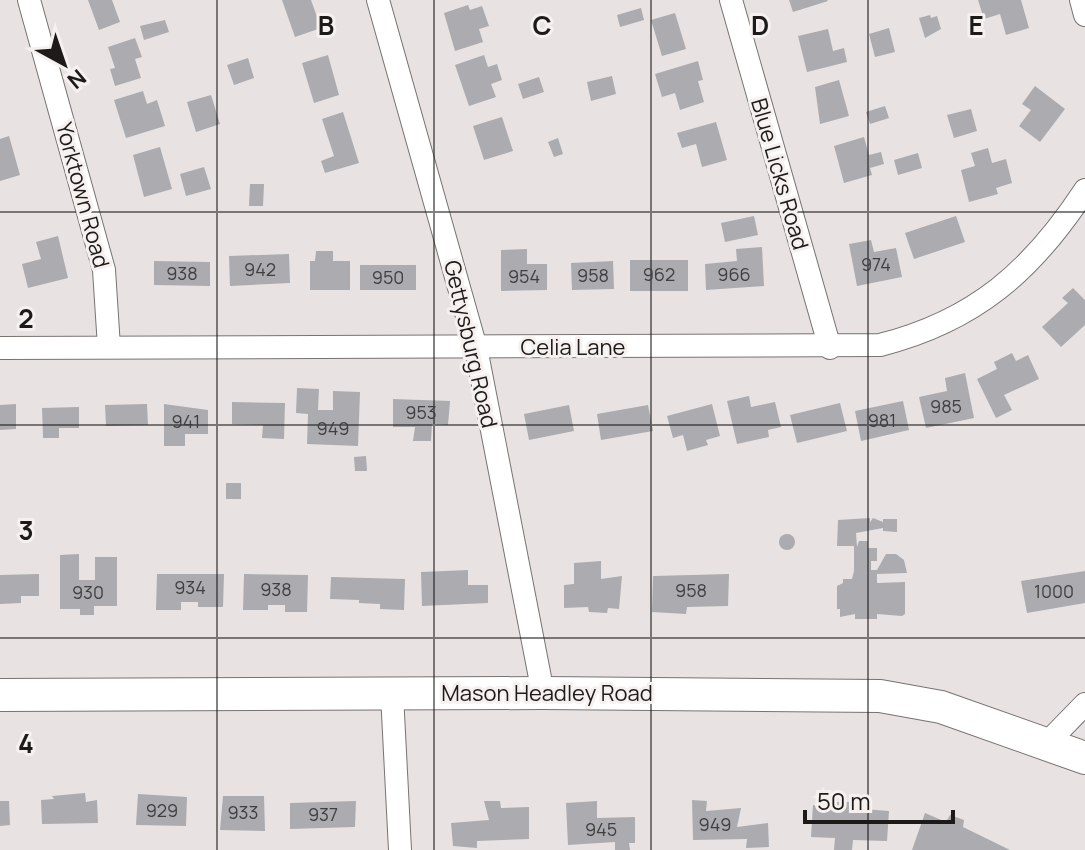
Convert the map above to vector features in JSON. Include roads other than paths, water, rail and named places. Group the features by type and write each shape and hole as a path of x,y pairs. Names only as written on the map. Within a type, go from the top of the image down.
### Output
{"main road":[{"name":"Mason Headley Road","path":"0,695 543,693 880,696 941,707 1085,758"}],"street":[{"name":"Yorktown Road","path":"29,0 104,270 109,347"},
{"name":"Gettysburg Road","path":"378,0 476,348 543,693"},
{"name":"Blue Licks Road","path":"731,0 830,348"},
{"path":"1081,0 1085,15"},
{"name":"Celia Lane","path":"0,348 830,348 891,342 939,327 967,313 1007,284 1041,250 1085,190"},
{"path":"392,694 400,850"},
{"path":"1047,743 1085,704"}]}
